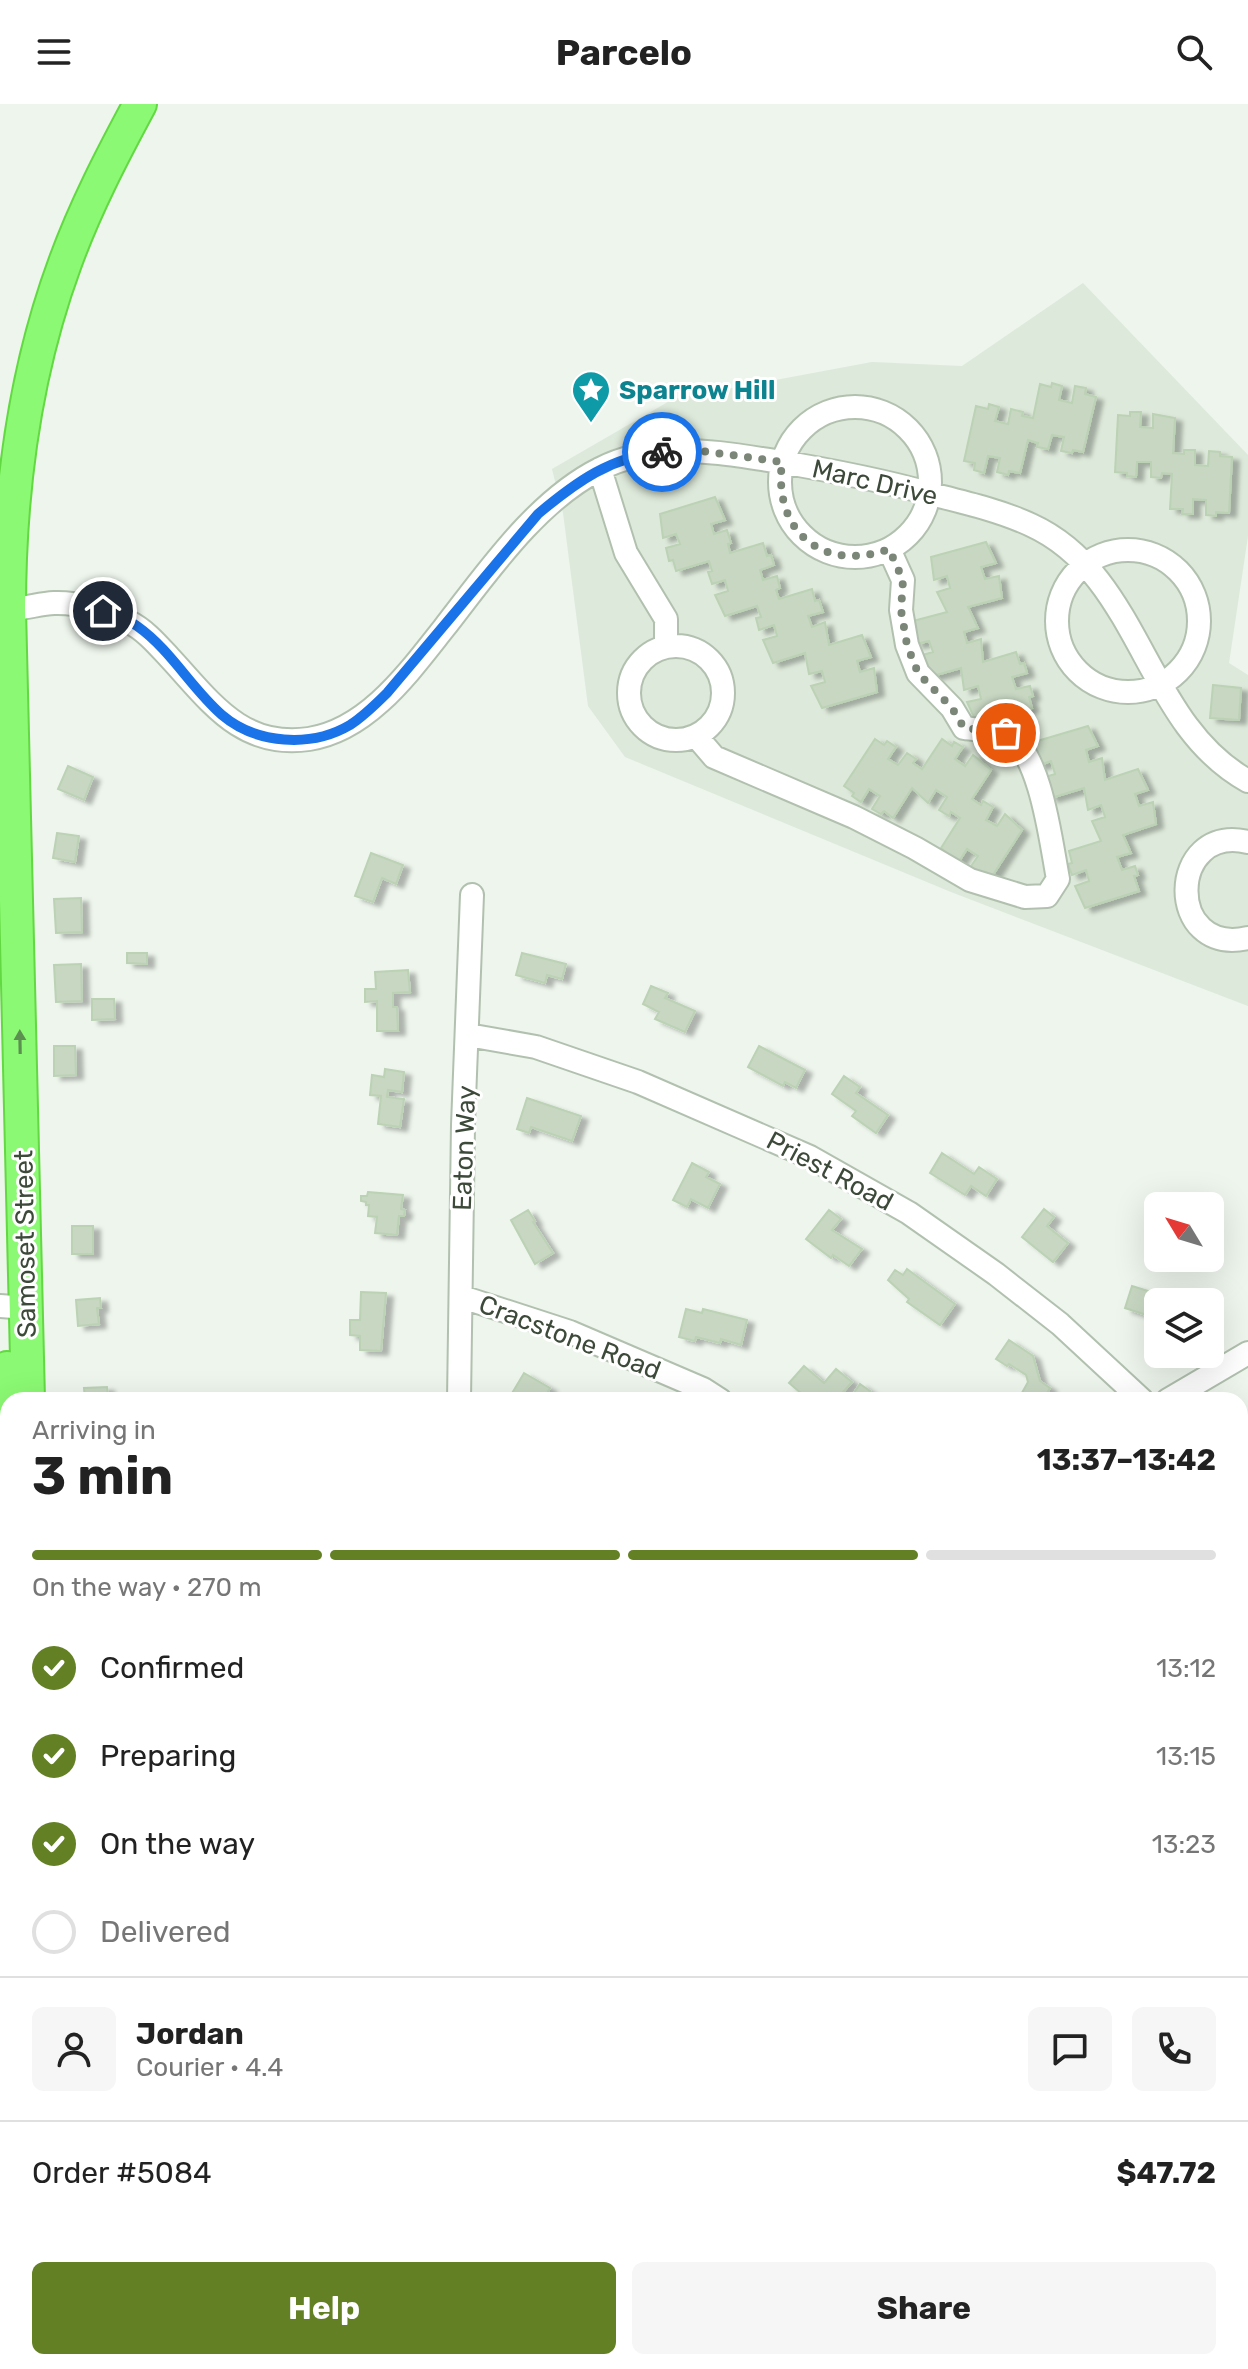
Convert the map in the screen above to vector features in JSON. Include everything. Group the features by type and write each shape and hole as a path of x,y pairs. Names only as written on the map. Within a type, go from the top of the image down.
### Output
{"highway":[{"path":"0,433 19,341 45,260 83,170 118,104"},
{"name":"Samoset Street","path":"10,1392 4,609 10,536 8,467 64,266 97,189 140,104"},
{"name":"Samoset Street","path":"0,1085 11,1306 27,1392"}],"street":[{"path":"870,408 888,414 917,439 930,474 929,493 916,526 889,549 871,555 842,556 815,546 800,534 789,519 782,501 782,462 789,445 815,418 833,410 870,408"},
{"name":"Marc Drive","path":"4,609 57,603 114,615 135,625 155,641 221,714 240,728 272,738 309,739 348,726 368,712 434,641 538,514 600,469 636,456 674,451 702,451 782,462 856,475 929,493 1030,524 1058,539 1109,594 1174,706 1204,746 1221,763 1248,781"},
{"path":"600,469 626,553 666,619 666,647"},
{"path":"696,736 714,757 854,817 970,880 1025,897 1047,896 1058,879 1044,804 1025,751 1006,733 964,728 952,708 918,673 907,645 901,610 903,580 889,549"},
{"path":"1128,550 1158,556 1183,576 1196,603 1197,634 1185,663 1161,683 1130,692 1114,691 1091,682 1073,666 1058,637 1058,605 1068,583 1084,564 1098,556 1128,550"},
{"path":"684,646 701,653 715,665 722,682 721,710 711,725 696,736 675,741 655,736 638,723 629,704 630,682 639,663 666,647 684,646"},
{"path":"1248,842 1221,842 1203,851 1191,867 1185,886 1192,915 1206,930 1228,939 1248,938"},
{"name":"Eaton Way","path":"459,1392 463,1139 472,895"},
{"name":"Priest Road","path":"468,1035 536,1047 638,1082 810,1157 909,1213 996,1274 1060,1324 1133,1392"},
{"name":"Cracstone Road","path":"462,1297 570,1332 704,1392"},
{"path":"1182,1392 1248,1353"}],"shaded area":[{"path":"1083,283 1248,455 1248,536 1229,663 1248,675 1248,1006 951,892 625,757 588,706 563,513 552,469 673,399 872,362 962,366"}],"building":[{"path":"1052,383 1062,386 1059,400 1072,403 1075,386 1086,388 1085,394 1096,397 1083,452 1061,451 1064,437 1052,435 1048,449 1037,447 1038,443 1028,440 1020,473 1009,471 1008,475 997,472 1000,458 988,456 984,473 974,470 975,463 964,461 976,406 988,409 989,404 999,407 995,421 1008,424 1011,409 1033,418 1040,384 1051,387"},
{"path":"1130,412 1141,412 1140,427 1153,428 1153,414 1175,418 1173,453 1184,454 1184,450 1195,450 1195,465 1208,466 1209,451 1232,457 1229,513 1206,515 1206,500 1193,499 1193,514 1182,514 1183,509 1170,509 1172,474 1162,473 1161,478 1151,477 1151,462 1137,462 1136,477 1115,472 1118,415 1130,416"},
{"path":"715,497 725,520 711,524 714,534 727,530 730,553 763,543 774,565 760,570 763,580 777,576 779,599 812,589 815,601 819,600 823,612 808,616 812,627 825,622 829,645 862,635 871,657 857,661 860,672 874,668 877,692 822,708 811,686 825,682 822,671 809,674 805,653 773,663 763,640 777,636 774,625 759,630 756,618 761,617 757,606 725,616 715,595 728,591 725,580 712,584 708,572 712,571 709,561 676,571 673,560 669,561 666,548 680,544 676,534 663,538 660,514"},
{"path":"986,542 996,563 981,567 985,579 999,576 1002,598 968,607 978,628 964,632 967,643 981,639 983,662 1016,652 1027,673 1012,677 1016,689 1030,686 1033,696 1029,697 1032,708 977,724 967,702 981,699 978,686 964,690 961,668 929,677 919,656 933,652 929,641 916,644 913,621 947,612 937,592 950,588 947,576 934,580 931,557"},
{"path":"1213,685 1241,688 1239,720 1210,718"},
{"path":"1088,726 1098,746 1086,750 1089,762 1102,758 1105,780 1138,769 1148,790 1135,794 1139,806 1153,802 1156,824 1123,835 1131,853 1117,857 1122,870 1135,866 1138,875 1134,876 1139,891 1085,908 1075,886 1089,881 1086,870 1072,875 1068,864 1072,863 1069,851 1101,841 1092,821 1105,817 1101,805 1088,810 1084,788 1051,798 1042,778 1055,774 1051,761 1037,766 1038,754 1034,742"},
{"path":"875,739 884,745 887,741 896,747 888,759 898,765 907,753 916,759 913,763 922,769 942,739 952,746 954,742 963,747 955,759 965,766 973,755 991,770 972,799 981,805 983,801 993,807 986,820 997,826 1005,814 1022,830 991,878 969,869 978,856 967,849 958,863 941,848 960,818 951,812 949,816 939,810 947,797 936,790 928,803 912,788 893,818 884,811 881,814 872,809 880,796 869,789 861,802 852,796 854,793 844,786"},
{"path":"68,766 93,777 84,800 58,789"},
{"path":"57,833 79,836 75,862 53,858"},
{"path":"371,853 403,865 396,884 382,878 373,902 355,896"},
{"path":"81,898 82,932 56,933 54,899"},
{"path":"127,953 147,953 147,964 127,963"},
{"path":"522,953 566,964 562,979 547,975 545,983 516,975"},
{"path":"81,964 82,1001 56,1002 54,965"},
{"path":"408,970 410,992 393,993 398,1031 377,1031 377,1001 365,1002 365,989 376,989 375,972"},
{"path":"651,986 668,993 665,998 695,1011 685,1032 655,1019 659,1012 643,1004"},
{"path":"92,999 114,999 115,1019 92,1020"},
{"path":"54,1046 75,1046 76,1075 54,1076"},
{"path":"759,1046 805,1070 796,1088 785,1082 783,1086 748,1067"},
{"path":"385,1069 404,1072 402,1092 388,1090 387,1097 404,1099 400,1127 378,1124 381,1096 370,1095 372,1075 384,1077"},
{"path":"844,1076 860,1087 856,1093 888,1115 876,1133 852,1116 856,1111 832,1094"},
{"path":"527,1098 581,1116 572,1141 531,1127 529,1133 517,1129"},
{"path":"942,1153 974,1174 979,1167 997,1179 986,1196 971,1186 965,1195 930,1173"},
{"path":"692,1163 709,1172 706,1177 720,1184 708,1208 691,1199 687,1207 673,1200"},
{"path":"368,1192 403,1195 401,1209 405,1210 404,1216 399,1216 397,1235 375,1233 377,1217 368,1216 369,1205 361,1201 361,1196 367,1196"},
{"path":"1044,1209 1054,1217 1047,1226 1068,1243 1053,1262 1022,1237"},
{"path":"528,1210 553,1253 535,1264 511,1220"},
{"path":"829,1210 841,1219 832,1230 862,1249 849,1266 833,1255 831,1258 806,1239"},
{"path":"72,1226 93,1226 93,1254 72,1254"},
{"path":"907,1269 955,1304 940,1325 907,1302 909,1299 888,1280 895,1270 903,1275"},
{"path":"1132,1286 1144,1290 1144,1314 1125,1308"},
{"path":"361,1292 386,1293 381,1351 360,1350 360,1336 350,1335 350,1320 360,1320"},
{"path":"100,1298 101,1308 97,1308 99,1324 78,1326 76,1300"},
{"path":"686,1309 702,1313 703,1309 747,1320 741,1345 721,1339 720,1343 696,1337 695,1341 679,1337"},
{"path":"1009,1340 1033,1356 1040,1381 1050,1388 1048,1392 1022,1392 1028,1382 1026,1375 996,1359"},
{"path":"804,1366 824,1383 836,1369 852,1382 843,1392 800,1392 789,1383"},
{"path":"524,1373 550,1388 548,1392 513,1392"},
{"path":"860,1384 870,1391 869,1392 854,1392"},
{"path":"107,1387 108,1392 84,1392 84,1388"}],"way so far":[{"path":"662,452 702,451 782,462 782,501 789,519 800,534 815,546 833,554 852,557 889,549 903,580 901,610 907,645 918,673 952,708 964,728 1006,733"}],"place":[{"name":"Sparrow Hill","path":"591,424"}],"route":[{"path":"103,611 135,625 155,641 221,714 240,728 289,740 329,734 368,712 387,693 538,514 600,469 636,456 662,452"}]}
